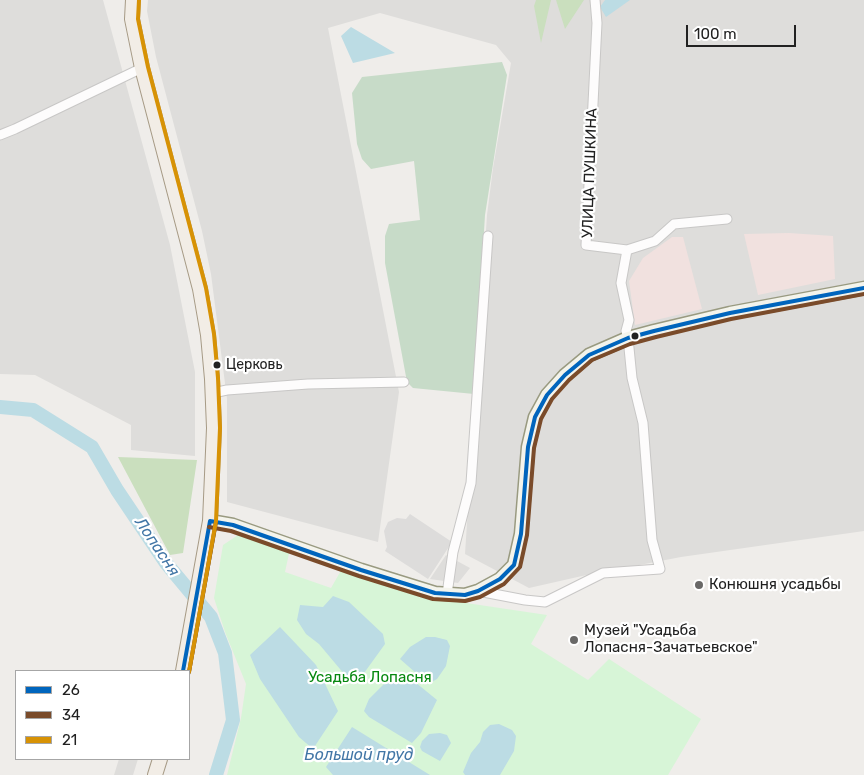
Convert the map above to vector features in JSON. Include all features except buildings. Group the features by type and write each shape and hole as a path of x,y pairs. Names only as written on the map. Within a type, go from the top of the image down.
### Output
{"main road":[{"path":"133,0 132,19 142,68 200,289 208,335 213,393 214,428 210,521 183,670"},
{"path":"210,521 233,525 361,570 435,593 465,595 478,591 500,579 514,565 521,534 528,447 535,417 547,395 565,375 589,355 628,338 730,313 864,288"},
{"path":"155,775 160,760"}],"street":[{"name":"УЛИЦА ПУШКИНА","path":"595,0 597,23 586,245 627,250"},
{"path":"0,135 15,130 142,68"},
{"path":"478,591 545,602 603,572 660,569 652,540 643,423 632,378 626,331 629,320 621,283 627,250 654,241 674,224 727,219"},
{"path":"447,594 453,552 471,483 488,236"},
{"path":"213,393 227,390 308,384 404,382"}],"shaded area":[{"path":"0,0 103,0 170,245 195,372 195,456 131,450 131,425 35,375 0,374"},
{"path":"148,0 864,0 864,531 681,557 529,588 465,554 487,215 511,63 496,45 380,13 328,28 399,392 378,542 227,502 227,399 211,274 202,231 156,57 147,11"},
{"path":"789,233 833,236 835,279 758,295 744,234"},
{"path":"672,237 683,237 702,309 635,325 629,281 643,258"},
{"path":"410,514 452,542 428,579 385,551 387,547 384,531 388,522 397,518 406,519"},
{"path":"446,555 470,568 458,583 430,579"},
{"path":"119,760 138,760 133,775 114,775"}],"green space":[{"path":"536,0 551,0 541,43 534,6"},
{"path":"556,0 584,0 565,29"},
{"path":"502,62 507,75 485,215 474,394 413,388 407,382 385,263 385,236 389,224 420,220 414,161 371,169 362,159 357,144 352,93 362,77"},
{"path":"118,457 197,460 183,553 170,555"},
{"name":"Усадьба Лопасня","path":"241,533 290,549 285,572 331,588 343,567 446,600 547,615 531,644 588,680 609,659 701,719 668,775 227,775 241,718 246,684 225,632 214,598 223,545"}],"water":[{"path":"605,0 630,0 606,17 600,7"},
{"path":"351,27 395,53 353,63 341,36"},
{"path":"333,596 349,602 383,634 385,644 359,680 354,683 319,644 306,634 297,620 300,605 323,607"},
{"path":"280,627 316,665 338,711 313,749 299,737 260,679 250,655"},
{"path":"426,637 447,640 450,646 446,666 437,679 430,683 400,659 410,647"},
{"path":"402,674 437,700 421,733 412,743 369,717 364,711 369,699 393,675"},
{"path":"499,724 512,730 516,736 514,751 500,775 465,775 463,772 471,753 480,742 483,732 490,725"},
{"name":"Большой пруд","path":"352,727 430,775 333,775 326,767"},
{"path":"440,733 447,735 451,743 440,761 422,751 420,747 422,741 429,734"}],"waterway":[{"name":"Лопасня","path":"0,407 33,410 92,447 117,490 166,563 211,617 225,653 233,720 216,775"}],"transit line":[{"name":"21","path":"139,0 138,19 148,67 206,288 214,334 218,378 220,428 216,521 189,670"},
{"name":"26","path":"210,521 233,525 361,570 435,593 465,595 478,591 500,579 514,565 521,534 528,447 535,417 547,395 565,375 589,355 628,338 654,331 730,313 864,288"},
{"name":"34","path":"209,527 231,531 359,576 433,599 465,601 480,597 504,584 520,567 527,535 534,448 541,419 552,399 569,380 592,360 630,344 656,337 731,319 864,294"},
{"name":"26","path":"183,670 210,521"},
{"name":"34","path":"189,670 216,522"}],"place":[{"name":"Церковь","path":"217,365"},
{"name":"Конюшня усадьбы","path":"699,585"},
{"name":"Музей \"Усадьба Лопасня-Зачатьевское\"","path":"574,640"}]}
